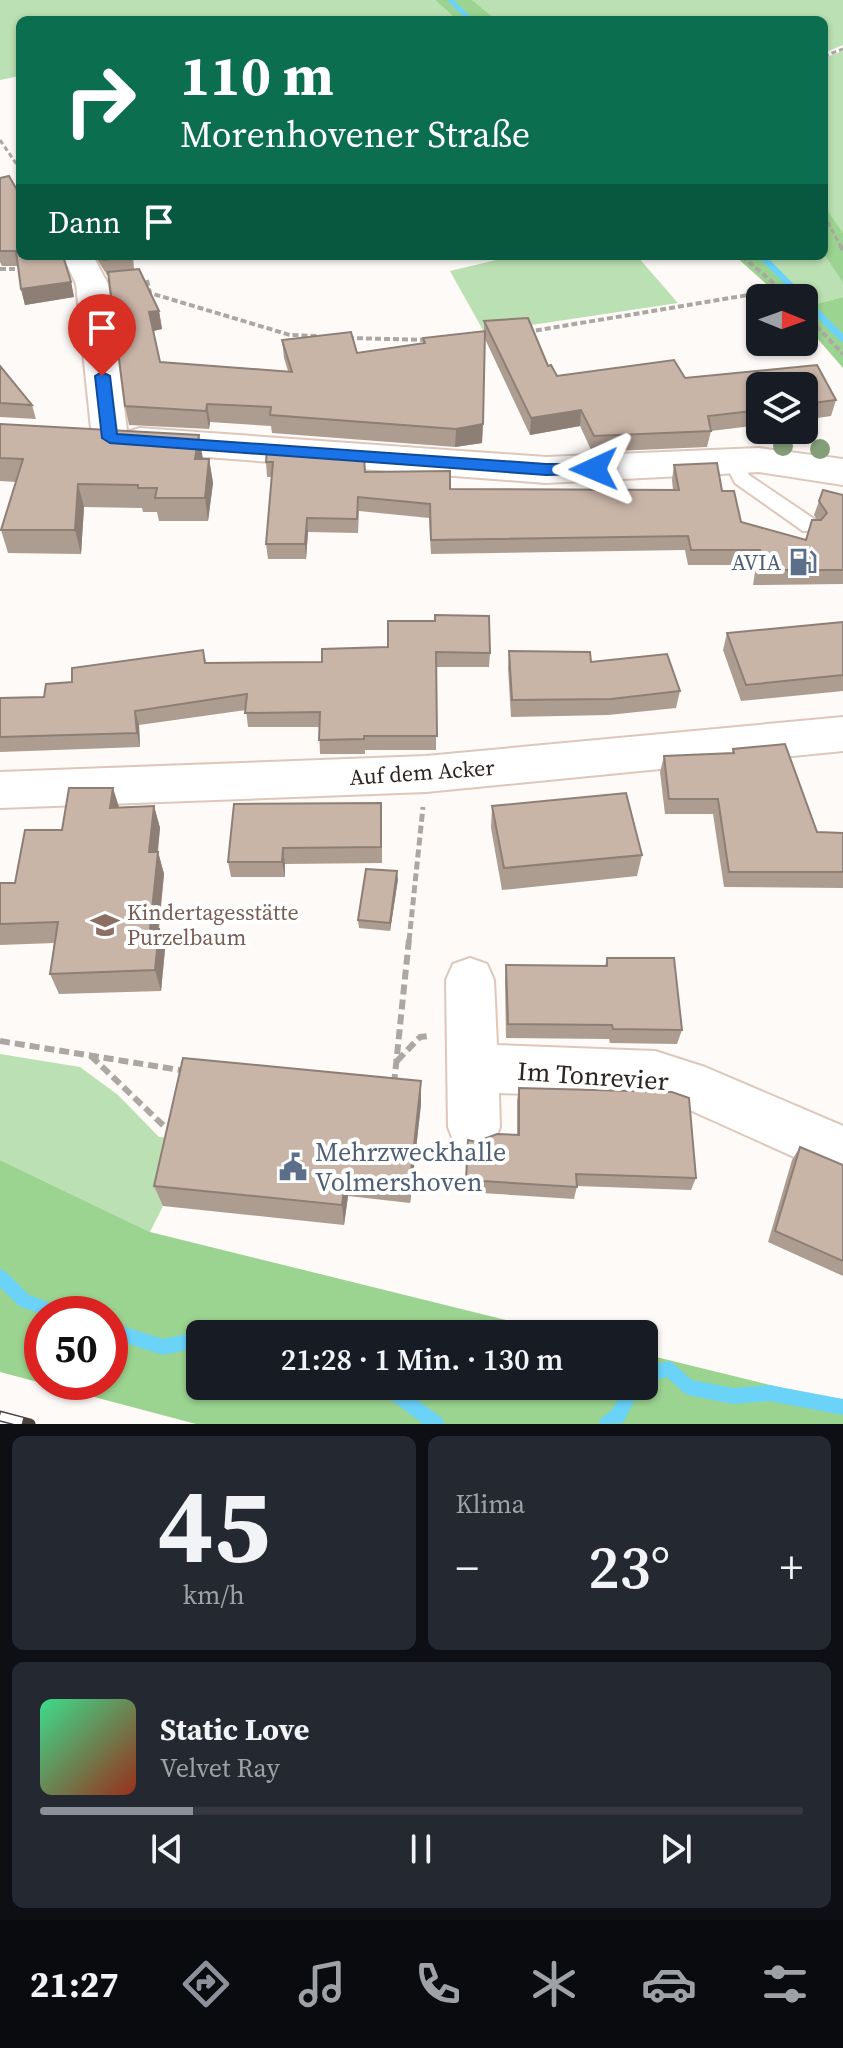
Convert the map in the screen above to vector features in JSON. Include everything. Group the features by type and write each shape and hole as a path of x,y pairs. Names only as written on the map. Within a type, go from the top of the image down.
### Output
{"main road":[{"path":"94,437 546,470 733,461 790,463 843,472"}],"street":[{"path":"83,266 94,437"},
{"name":"Auf dem Acker","path":"0,790 426,774 843,734"},
{"path":"470,980 474,1127"},
{"name":"Im Tonrevier","path":"472,1068 655,1075 687,1084 843,1153"}],"lane":[{"path":"83,266 147,280"},
{"path":"733,461 742,479 810,526"}],"path":[{"path":"0,140 16,163"},
{"path":"828,222 843,250"},
{"path":"747,260 778,284"},
{"path":"0,269 83,266"},
{"path":"147,280 150,293 290,335 322,336"},
{"path":"515,333 746,295"},
{"path":"818,328 843,354"},
{"path":"338,337 431,340"},
{"path":"393,1090 426,774"},
{"path":"0,1041 201,1073"},
{"path":"90,1055 166,1128 179,1129"}],"green space":[{"path":"0,0 435,0 453,16 16,16 16,77 0,80"},
{"path":"435,0 472,0 492,16 453,16"},
{"path":"472,0 843,0 843,45 828,51 828,16 492,16"},
{"path":"843,51 843,233 828,213 828,57"},
{"path":"828,211 843,233 843,283 828,260"},
{"path":"496,260 640,260 678,303 484,332 450,271"},
{"path":"739,260 767,260 794,284 766,284"},
{"path":"767,260 828,260 843,283 843,297 818,303 818,284 794,284"},
{"path":"843,297 843,368 818,339 818,303"},
{"path":"0,1054 80,1067 118,1095 159,1137 177,1138 163,1206 150,1232 0,1160"},
{"path":"0,1160 150,1232 506,1320 186,1320 186,1400 658,1400 658,1357 843,1403 843,1424 196,1424 106,1400 128,1400 128,1296 24,1296 24,1378 0,1372"}],"building":[{"path":"9,176 16,188 16,251 0,251 0,178"},
{"path":"17,260 64,260 71,282 21,289"},
{"path":"139,269 159,311 149,312 160,362 292,372 282,340 351,332 357,353 425,343 423,338 485,331 483,424 456,429 270,415 271,407 207,404 206,411 125,406 108,272"},
{"path":"528,318 548,366 551,365 557,376 674,360 685,378 817,365 836,400 818,402 818,372 746,372 746,412 708,416 711,431 594,436 581,410 531,418 484,321"},
{"path":"0,366 32,405 0,403"},
{"path":"0,424 199,435 195,459 209,459 205,498 155,498 157,488 138,488 138,485 78,484 75,530 1,530 23,459 0,458"},
{"path":"267,449 364,457 365,472 450,471 450,489 679,490 674,465 717,463 722,491 734,491 741,522 806,540 812,520 821,520 827,513 819,501 823,490 843,495 843,570 757,570 760,550 691,550 688,536 431,540 430,504 358,497 357,519 307,518 305,544 266,544 273,462 266,462"},
{"path":"435,615 489,616 490,653 436,652 437,736 364,736 364,739 319,740 320,712 245,713 247,694 135,711 137,733 0,737 0,698 44,697 46,684 72,682 72,668 203,650 205,663 322,662 322,649 388,647 388,621 435,621"},
{"path":"843,622 843,675 746,685 727,633"},
{"path":"509,651 590,652 591,662 667,654 680,691 611,699 512,700"},
{"path":"785,744 817,832 843,833 843,872 729,872 718,799 669,799 664,756 734,753 733,749"},
{"path":"69,788 113,788 110,808 154,806 149,852 158,852 150,929 159,929 155,970 50,974 58,922 0,924 0,883 15,883 25,830 62,830"},
{"path":"626,793 642,855 504,868 492,806"},
{"path":"381,803 381,847 283,848 282,862 228,862 234,804"},
{"path":"366,869 397,871 390,923 358,920"},
{"path":"607,958 674,958 682,1030 613,1029 612,1025 508,1024 506,965 607,966"},
{"name":"Mehrzweckhalle Volmershoven","path":"183,1058 421,1081 410,1182 346,1175 342,1205 154,1186"},
{"path":"519,1088 672,1092 689,1098 696,1178 576,1174 577,1187 466,1180 468,1140 476,1142 497,1134 519,1135"},
{"path":"800,1147 843,1165 843,1261 775,1231"}],"waterway":[{"path":"450,0 467,16"},
{"path":"765,260 789,284"},
{"path":"818,313 843,339"},
{"path":"0,1276 24,1301"},
{"path":"128,1336 163,1347 186,1342"},
{"path":"658,1372 669,1369 688,1387 733,1396 769,1393 843,1407"},
{"path":"404,1400 436,1424"},
{"path":"607,1424 617,1417 626,1400"}],"railway":[{"path":"0,1416 30,1424"}],"place":[{"name":"AVIA","path":"803,562"},
{"name":"Kindertagesstätte Purzelbaum","path":"105,925"},
{"name":"Mehrzweckhalle Volmershoven","path":"293,1167"}],"route":[{"path":"102,376 110,438 546,470 594,469"}]}
